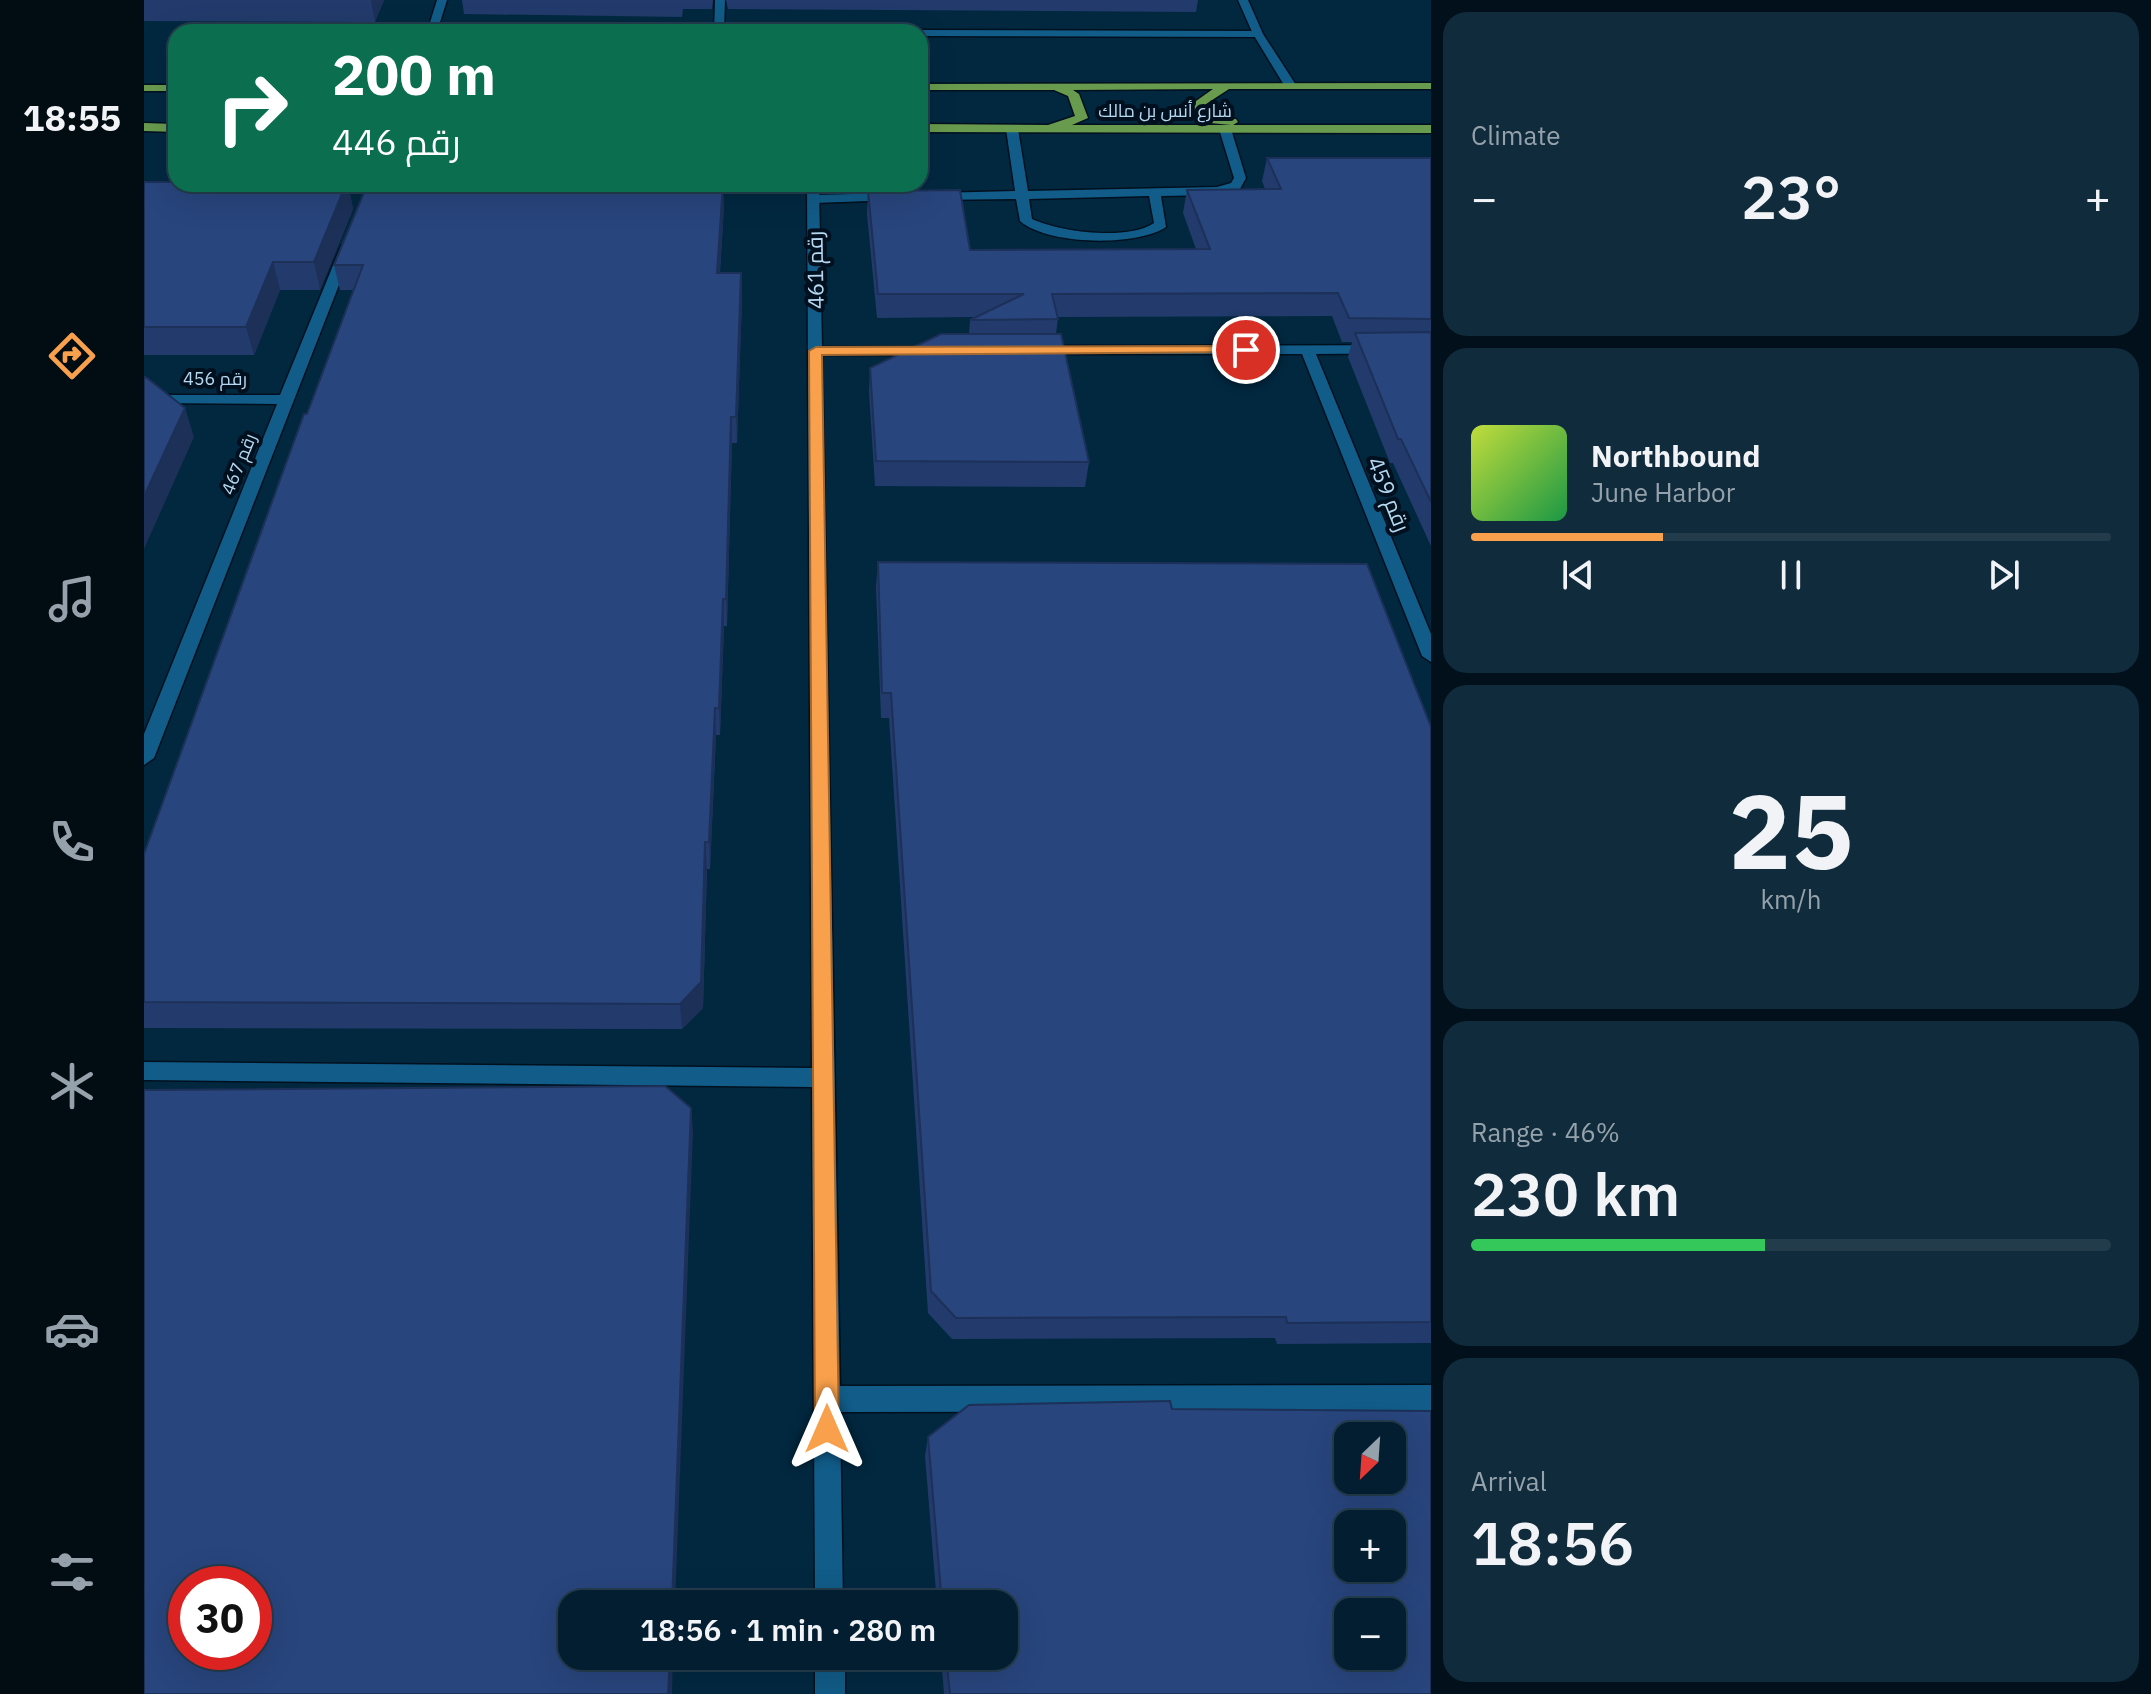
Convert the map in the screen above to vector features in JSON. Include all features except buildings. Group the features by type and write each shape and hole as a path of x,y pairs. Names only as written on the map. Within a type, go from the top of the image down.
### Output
{"main road":[{"name":"شارع أنس بن مالك","path":"1049,129 1082,118 1073,94 1055,86"},
{"name":"شارع أنس بن مالك","path":"1226,86 1195,106 1214,120 1282,129"},
{"name":"شارع أنس بن مالك","path":"928,87 1431,86"},
{"path":"144,88 168,88"},
{"path":"144,127 168,128"},
{"name":"شارع أنس بن مالك","path":"928,128 1431,129"}],"street":[{"path":"434,24 442,0"},
{"path":"719,24 720,0"},
{"path":"1243,0 1258,34 1290,85"},
{"path":"928,33 1258,34"},
{"path":"1012,129 1026,221 1039,229 1059,234 1139,235 1155,231 1161,224 1154,191"},
{"path":"918,197 1217,191 1236,186 1240,178 1225,129"},
{"name":"رقم 461","path":"814,192 829,1590"},
{"path":"829,192 903,197"},
{"name":"رقم 467","path":"144,758 354,227"},
{"name":"رقم 459","path":"1307,349 1431,656"},
{"path":"1022,351 1431,349"},
{"path":"816,351 943,351"},
{"name":"رقم 456","path":"144,399 286,400"},
{"path":"144,1071 824,1078"},
{"path":"827,1399 1431,1398"},
{"path":"830,1670 830,1694"}],"route":[{"path":"827,1429 816,351 1246,350"}]}
